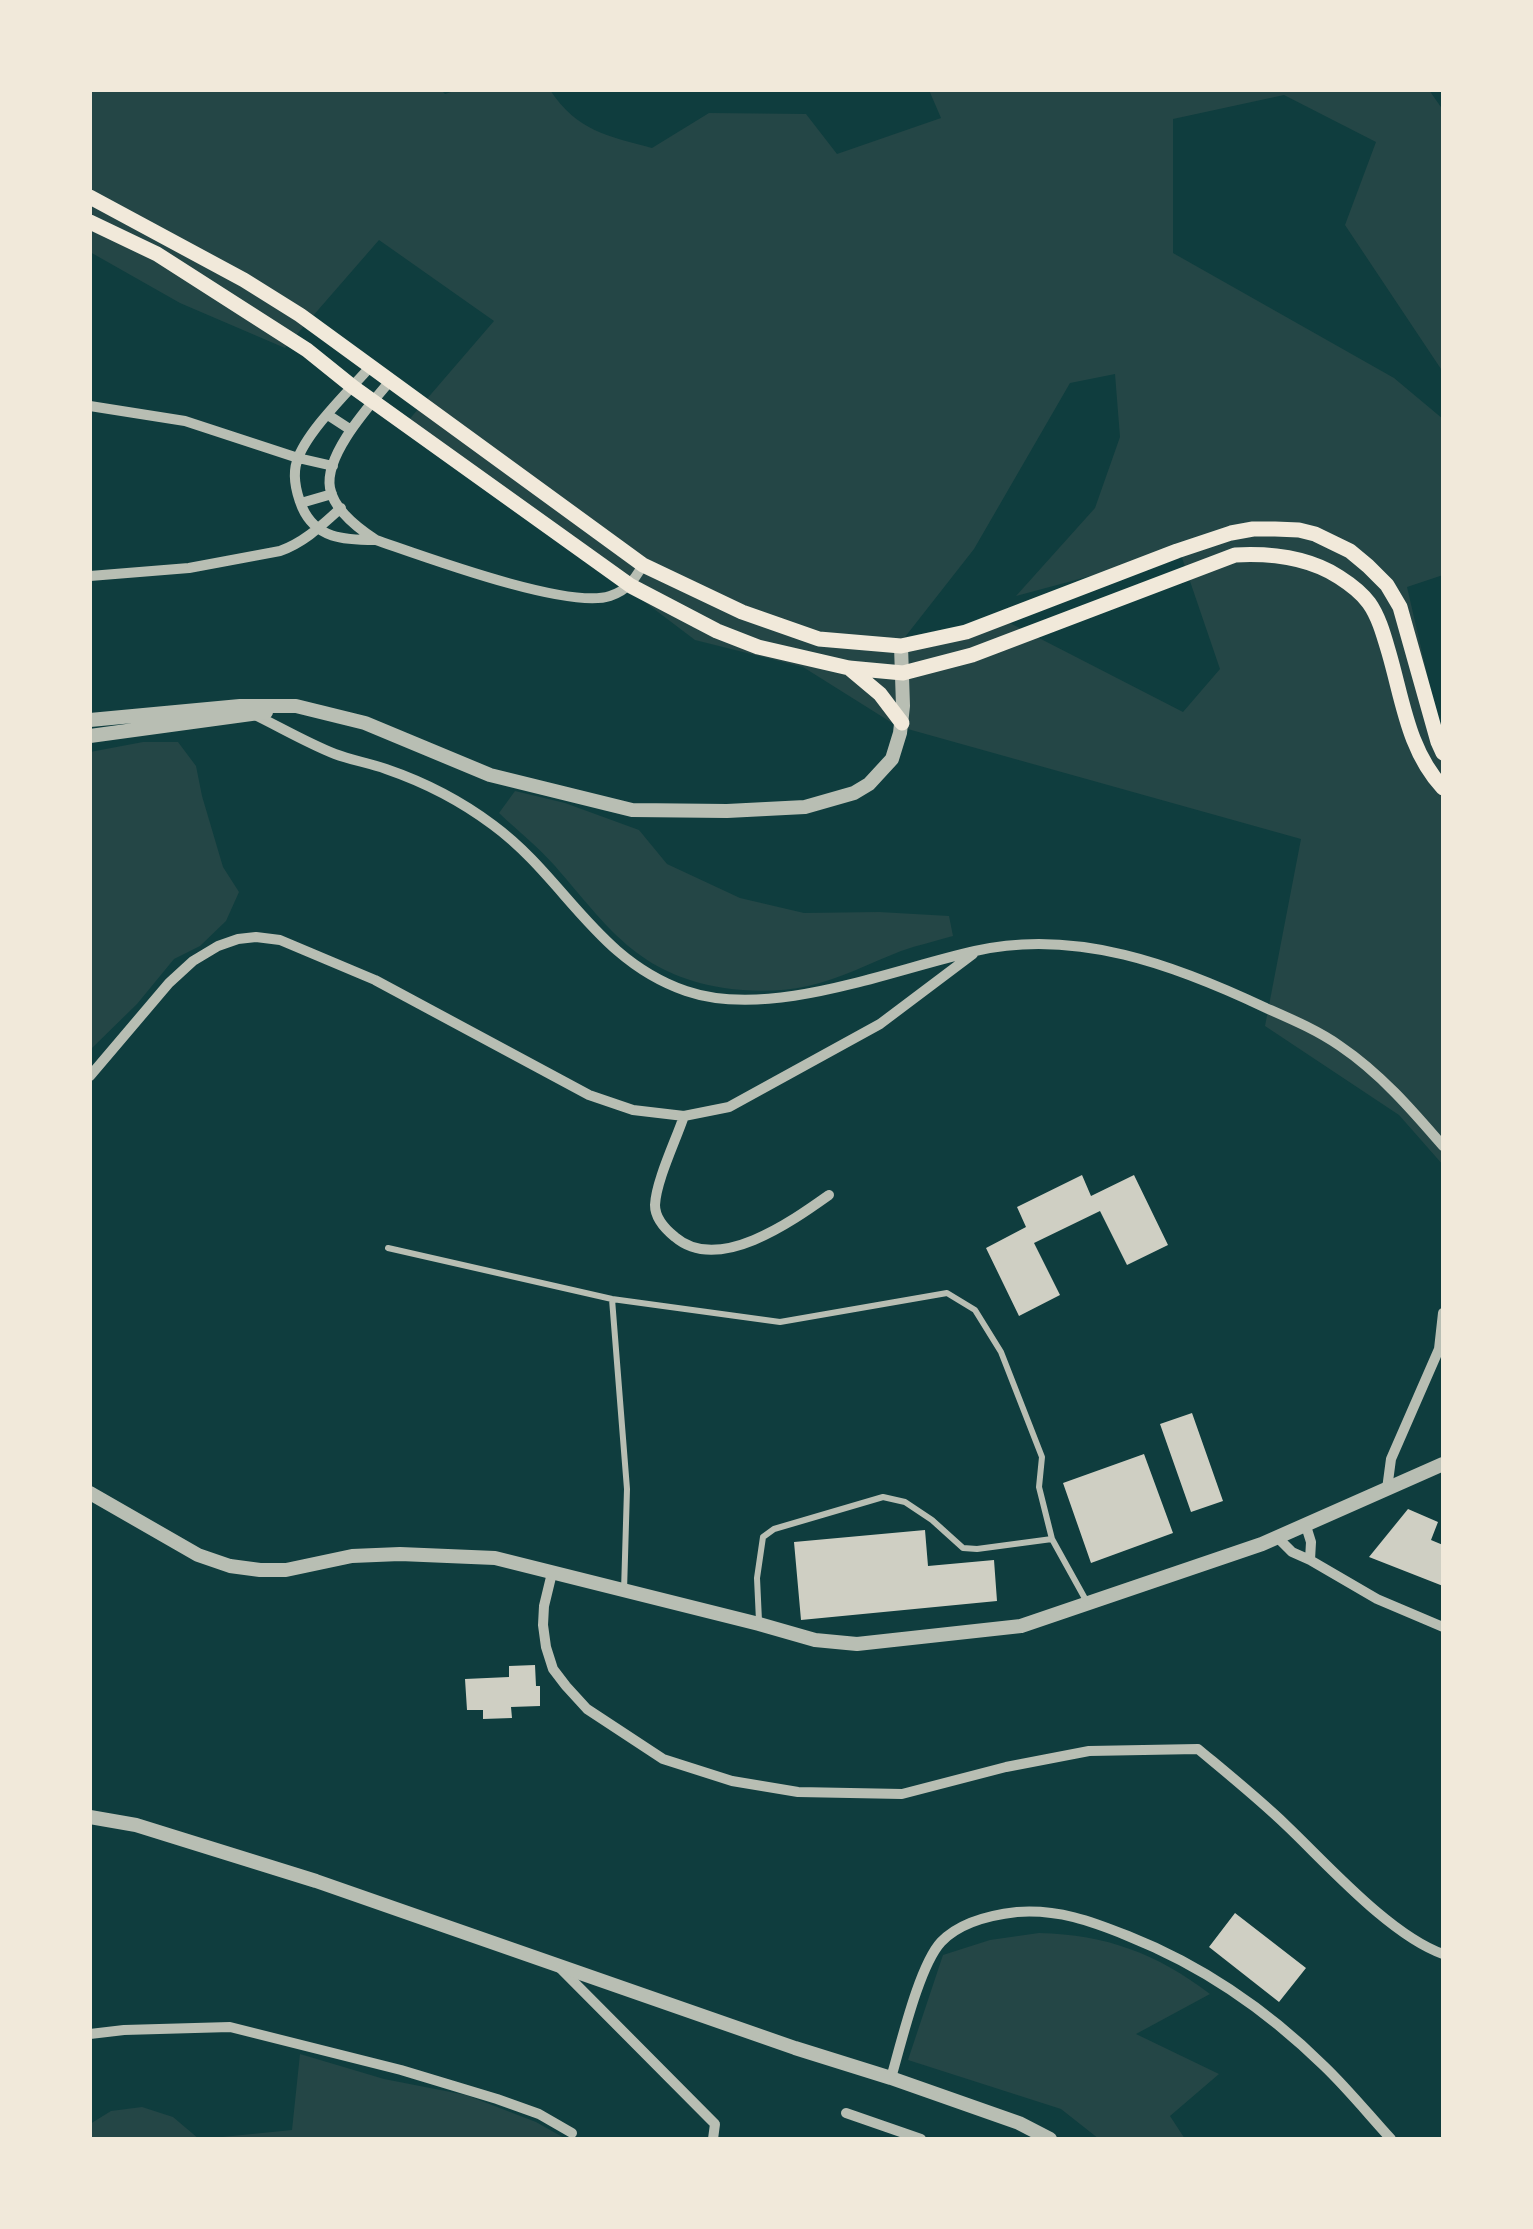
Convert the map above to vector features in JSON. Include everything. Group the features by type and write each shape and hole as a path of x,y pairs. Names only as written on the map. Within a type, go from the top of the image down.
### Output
{"main road":[{"path":"90,197 300,314 644,565 719,602 818,639 902,646 966,632 1230,533 1253,529 1315,534 1350,552 1387,585 1405,621 1443,754"},
{"path":"90,222 157,254 307,350 631,586 717,631 758,647 849,668 903,674 972,655 1235,555 1266,553 1326,568 1352,585 1369,603 1381,626 1416,748 1443,788"},
{"path":"1369,603 1387,585"},
{"path":"849,668 880,694 902,723"}],"street":[{"path":"370,367 328,415 298,458 295,474 301,504 318,528 348,540 376,540"},
{"path":"390,381 351,430 333,466 329,484 332,494 357,528 376,540 569,597 609,596 631,586 644,565"},
{"path":"90,406 185,420 333,466"},
{"path":"328,415 351,430"},
{"path":"301,504 332,494"},
{"path":"90,576 189,568 265,555 292,547 341,508"},
{"path":"90,720 240,706 296,706 365,723 490,775 632,810 805,807 834,800 869,784 892,759 902,723 902,646"},
{"path":"240,706 334,754 387,770 464,805 522,848 601,938 656,978 688,992 760,1001 804,994 978,950 1031,943 1104,949 1180,970 1338,1044 1406,1104 1443,1146"},
{"path":"90,736 296,706"},
{"path":"90,1076 192,961 218,946 256,937 280,940 375,980 590,1095 633,1110 684,1116 729,1107 880,1024 978,950"},
{"path":"684,1116 655,1208 664,1227 692,1248 738,1246 796,1218 828,1195"},
{"path":"1387,1490 1391,1459 1438,1349 1443,1313"},
{"path":"90,1493 198,1555 230,1566 286,1570 352,1556 400,1554 495,1558 815,1640 857,1644 1022,1626 1278,1538 1443,1464"},
{"path":"1306,1526 1311,1542 1310,1560"},
{"path":"1278,1538 1292,1552 1376,1600 1443,1627"},
{"path":"552,1573 543,1625 554,1669 586,1709 663,1759 732,1781 798,1792 902,1794 1006,1767 1089,1751 1198,1749 1398,1929 1443,1954"},
{"path":"90,1817 194,1841 316,1880 891,2078 1018,2123 1050,2139"},
{"path":"891,2078 924,1972 938,1944 955,1930 992,1914 1063,1914 1088,1919 1150,1944 1214,1977 1323,2065 1391,2139"},
{"path":"557,1965 714,2124 714,2139"},
{"path":"90,2034 230,2027 401,2070 497,2099 539,2114 572,2133"},
{"path":"846,2113 922,2139"}],"lane":[{"path":"388,1248 612,1299 780,1322 947,1293 975,1310 1000,1352 1042,1457 1039,1487 1052,1538 1088,1605"},
{"path":"612,1299 627,1489 624,1592"},
{"path":"759,1624 757,1578 763,1537 774,1529 883,1496 905,1502 964,1548 1052,1538"}],"shaded area":[{"path":"90,90 441,90 445,94 457,90 550,90 571,115 595,130 652,148 709,113 806,114 837,154 941,118 929,90 1429,90 1443,110 1443,372 1345,225 1376,142 1284,95 1173,119 1173,253 1394,378 1443,419 1443,575 1407,587 1443,743 1443,1165 1399,1115 1265,1026 1301,839 897,726 803,667 695,640 407,422 494,321 379,240 285,348 180,303 90,252","holes":["1115,374 1120,437 1095,508 1016,596 1180,552 1220,669 1183,712 1002,619 905,637 974,549 1070,383"]},
{"path":"143,742 178,742 196,766 223,867 239,892 226,921 200,946 174,959 137,1004 90,1050 90,752"},
{"path":"515,791 565,803 639,830 667,864 740,898 804,913 949,916 953,936 797,988 745,990 694,981 668,972 627,945 548,859 499,813"},
{"path":"1039,1933 1087,1938 1130,1949 1170,1967 1210,1994 1136,2034 1219,2074 1170,2116 1185,2139 1099,2139 1061,2109 908,2060 943,1955 990,1940"},
{"path":"300,2054 384,2079 466,2095 536,2122 566,2139 202,2139 292,2130"},
{"path":"142,2107 173,2117 199,2139 90,2139 90,2124 111,2111"}],"building":[{"path":"1082,1175 1091,1196 1134,1175 1168,1245 1127,1265 1100,1211 1034,1243 1060,1295 1019,1316 986,1248 1026,1227 1017,1207"},
{"path":"1192,1413 1223,1501 1191,1512 1160,1424"},
{"path":"1144,1454 1173,1533 1091,1563 1063,1483"},
{"path":"1408,1509 1438,1522 1431,1540 1443,1545 1443,1586 1369,1557"},
{"path":"925,1530 928,1566 994,1560 997,1601 801,1620 794,1542"},
{"path":"535,1665 540,1706 511,1707 512,1718 483,1719 483,1710 467,1710 465,1679 509,1677 509,1666"},
{"path":"1235,1913 1306,1968 1279,2002 1209,1947"}]}
